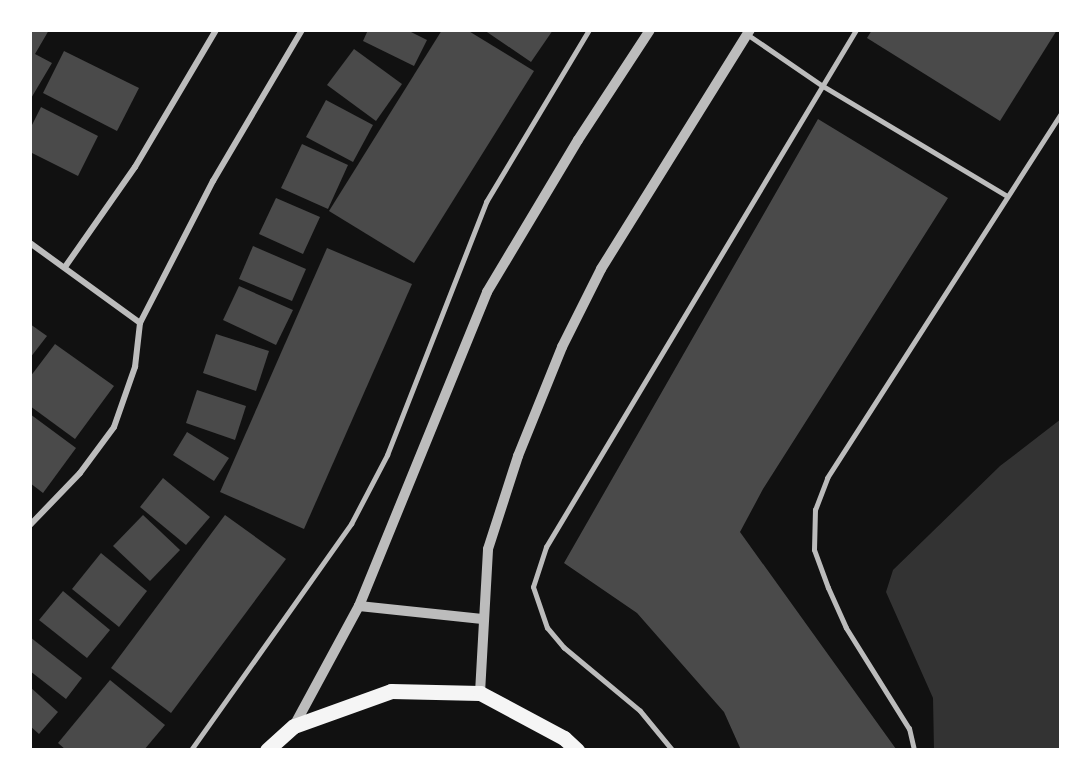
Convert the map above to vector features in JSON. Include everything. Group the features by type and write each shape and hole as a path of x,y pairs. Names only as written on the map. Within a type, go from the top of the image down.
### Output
{"main road":[{"path":"267,750 294,726 392,691 480,693 564,738 577,750"}],"street":[{"path":"65,267 135,167 216,30"},
{"path":"30,525 80,473 114,427 135,367 140,323 213,181 302,30"},
{"path":"294,726 359,606 487,292 578,140 650,30"},
{"path":"480,693 482,619 488,549 518,456 562,347 601,269 748,32"},
{"path":"30,243 140,323"},
{"path":"359,606 482,619"}],"lane":[{"path":"191,750 351,524 387,455 486,202 589,30"},
{"path":"672,750 640,711 564,648 547,628 533,586 546,547 856,30"},
{"path":"748,32 822,86 1006,195"},
{"path":"914,750 909,729 846,627 828,588 814,550 815,510 826,478 1006,195 1061,113"}],"shaded area":[{"path":"1061,419 1061,750 934,750 933,698 886,592 893,570 1000,466"}],"building":[{"path":"30,30 49,30 35,54 52,63 30,100"},
{"path":"368,30 407,30 427,40 414,66 363,41"},
{"path":"442,30 467,30 534,71 414,263 329,211"},
{"path":"484,30 553,30 531,62"},
{"path":"872,30 1057,30 1000,121 867,38"},
{"path":"354,49 402,84 376,121 327,85"},
{"path":"64,51 139,88 117,131 43,93"},
{"path":"326,100 373,125 353,162 306,137"},
{"path":"41,107 98,136 78,176 30,152 30,129"},
{"path":"818,119 948,198 763,489 740,532 896,749 741,750 724,712 637,613 564,563"},
{"path":"302,144 348,165 328,209 281,188"},
{"path":"276,198 320,217 303,254 259,234"},
{"path":"253,246 306,269 292,301 239,279"},
{"path":"327,248 412,284 304,529 220,492"},
{"path":"239,286 293,310 276,345 223,320"},
{"path":"30,324 47,336 30,358"},
{"path":"216,334 269,351 256,391 203,373"},
{"path":"55,344 114,386 75,439 30,406 30,377"},
{"path":"197,390 246,406 235,440 186,423"},
{"path":"30,414 76,448 43,493 30,483"},
{"path":"187,432 229,458 214,481 173,455"},
{"path":"163,478 210,517 186,545 140,507"},
{"path":"143,515 180,550 150,581 113,546"},
{"path":"225,515 286,559 171,713 111,668"},
{"path":"101,553 147,591 119,627 72,589"},
{"path":"63,591 110,630 87,658 39,620"},
{"path":"30,637 82,678 66,699 30,671"},
{"path":"110,680 165,725 144,750 66,750 58,743"},
{"path":"30,687 58,712 39,734 30,726"}]}
